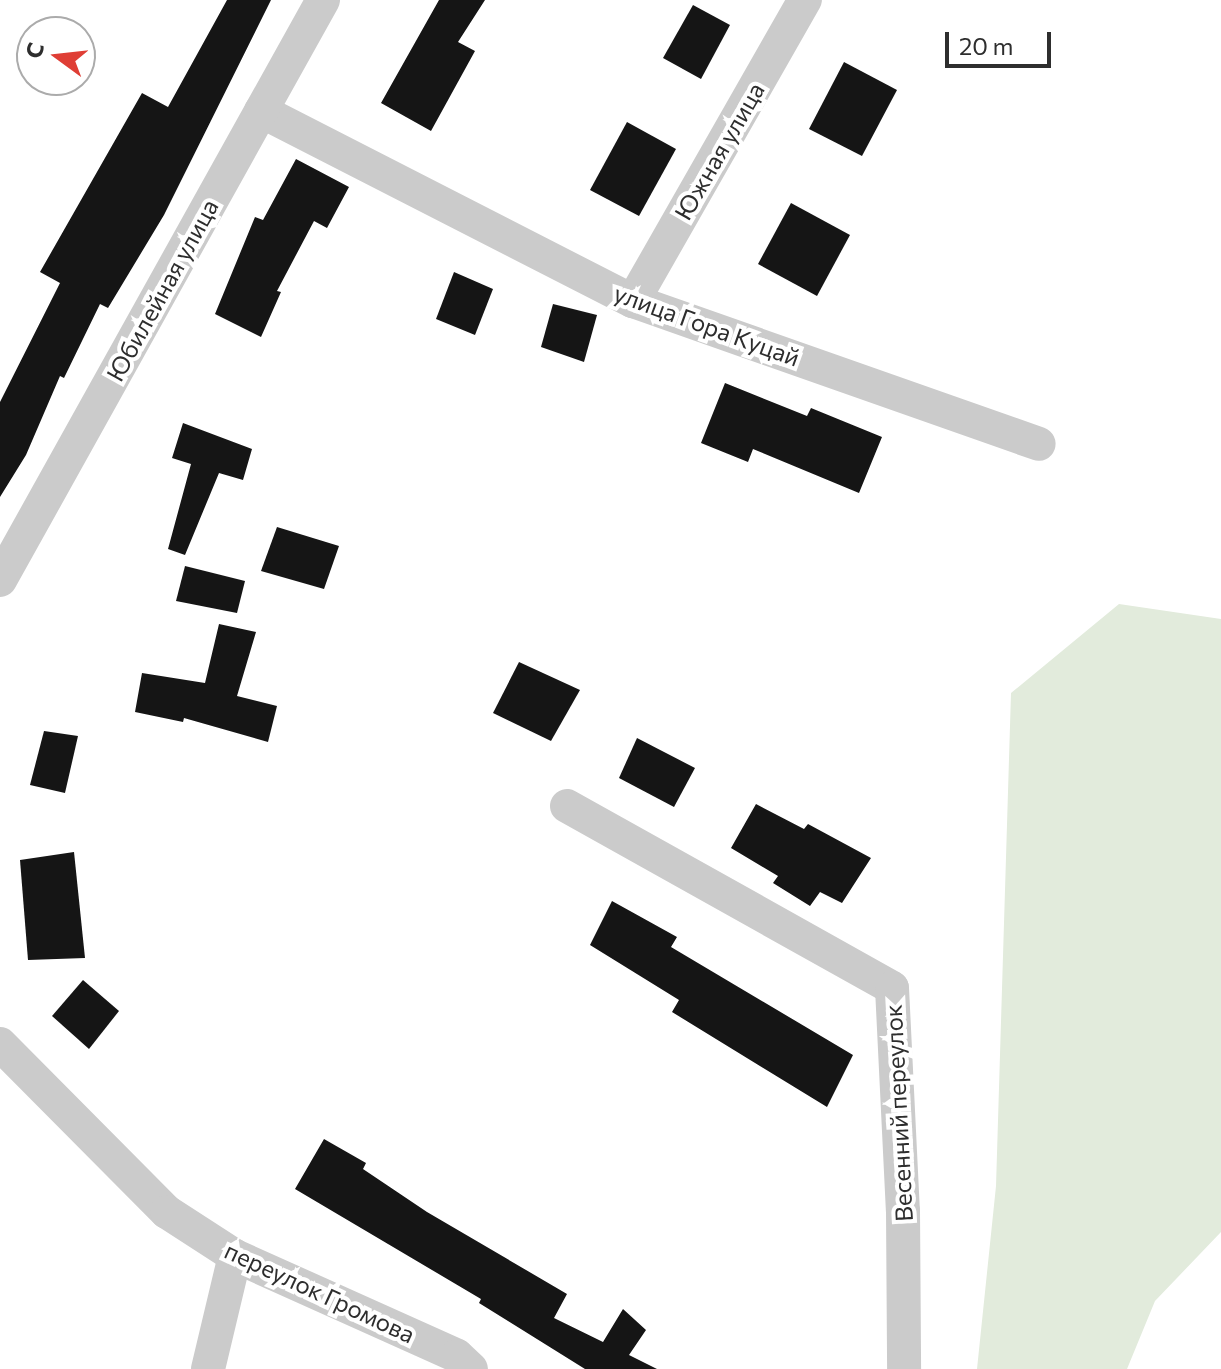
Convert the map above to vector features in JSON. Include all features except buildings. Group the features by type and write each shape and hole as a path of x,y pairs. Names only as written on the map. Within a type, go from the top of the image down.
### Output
{"street":[{"name":"Юбилейная улица","path":"0,580 323,0"},
{"name":"Южная улица","path":"633,301 805,0"},
{"name":"улица Гора Куцай","path":"261,111 633,301 1038,444"},
{"name":"Весенний переулок","path":"567,806 892,988 903,1211 904,1369"},
{"name":"переулок Громова","path":"0,1044 167,1212 235,1256 443,1350 471,1369"},
{"path":"208,1369 235,1256"}],"green space":[{"path":"1119,604 1221,619 1221,1232 1155,1301 1127,1369 977,1369 996,1186 1011,693"}]}
